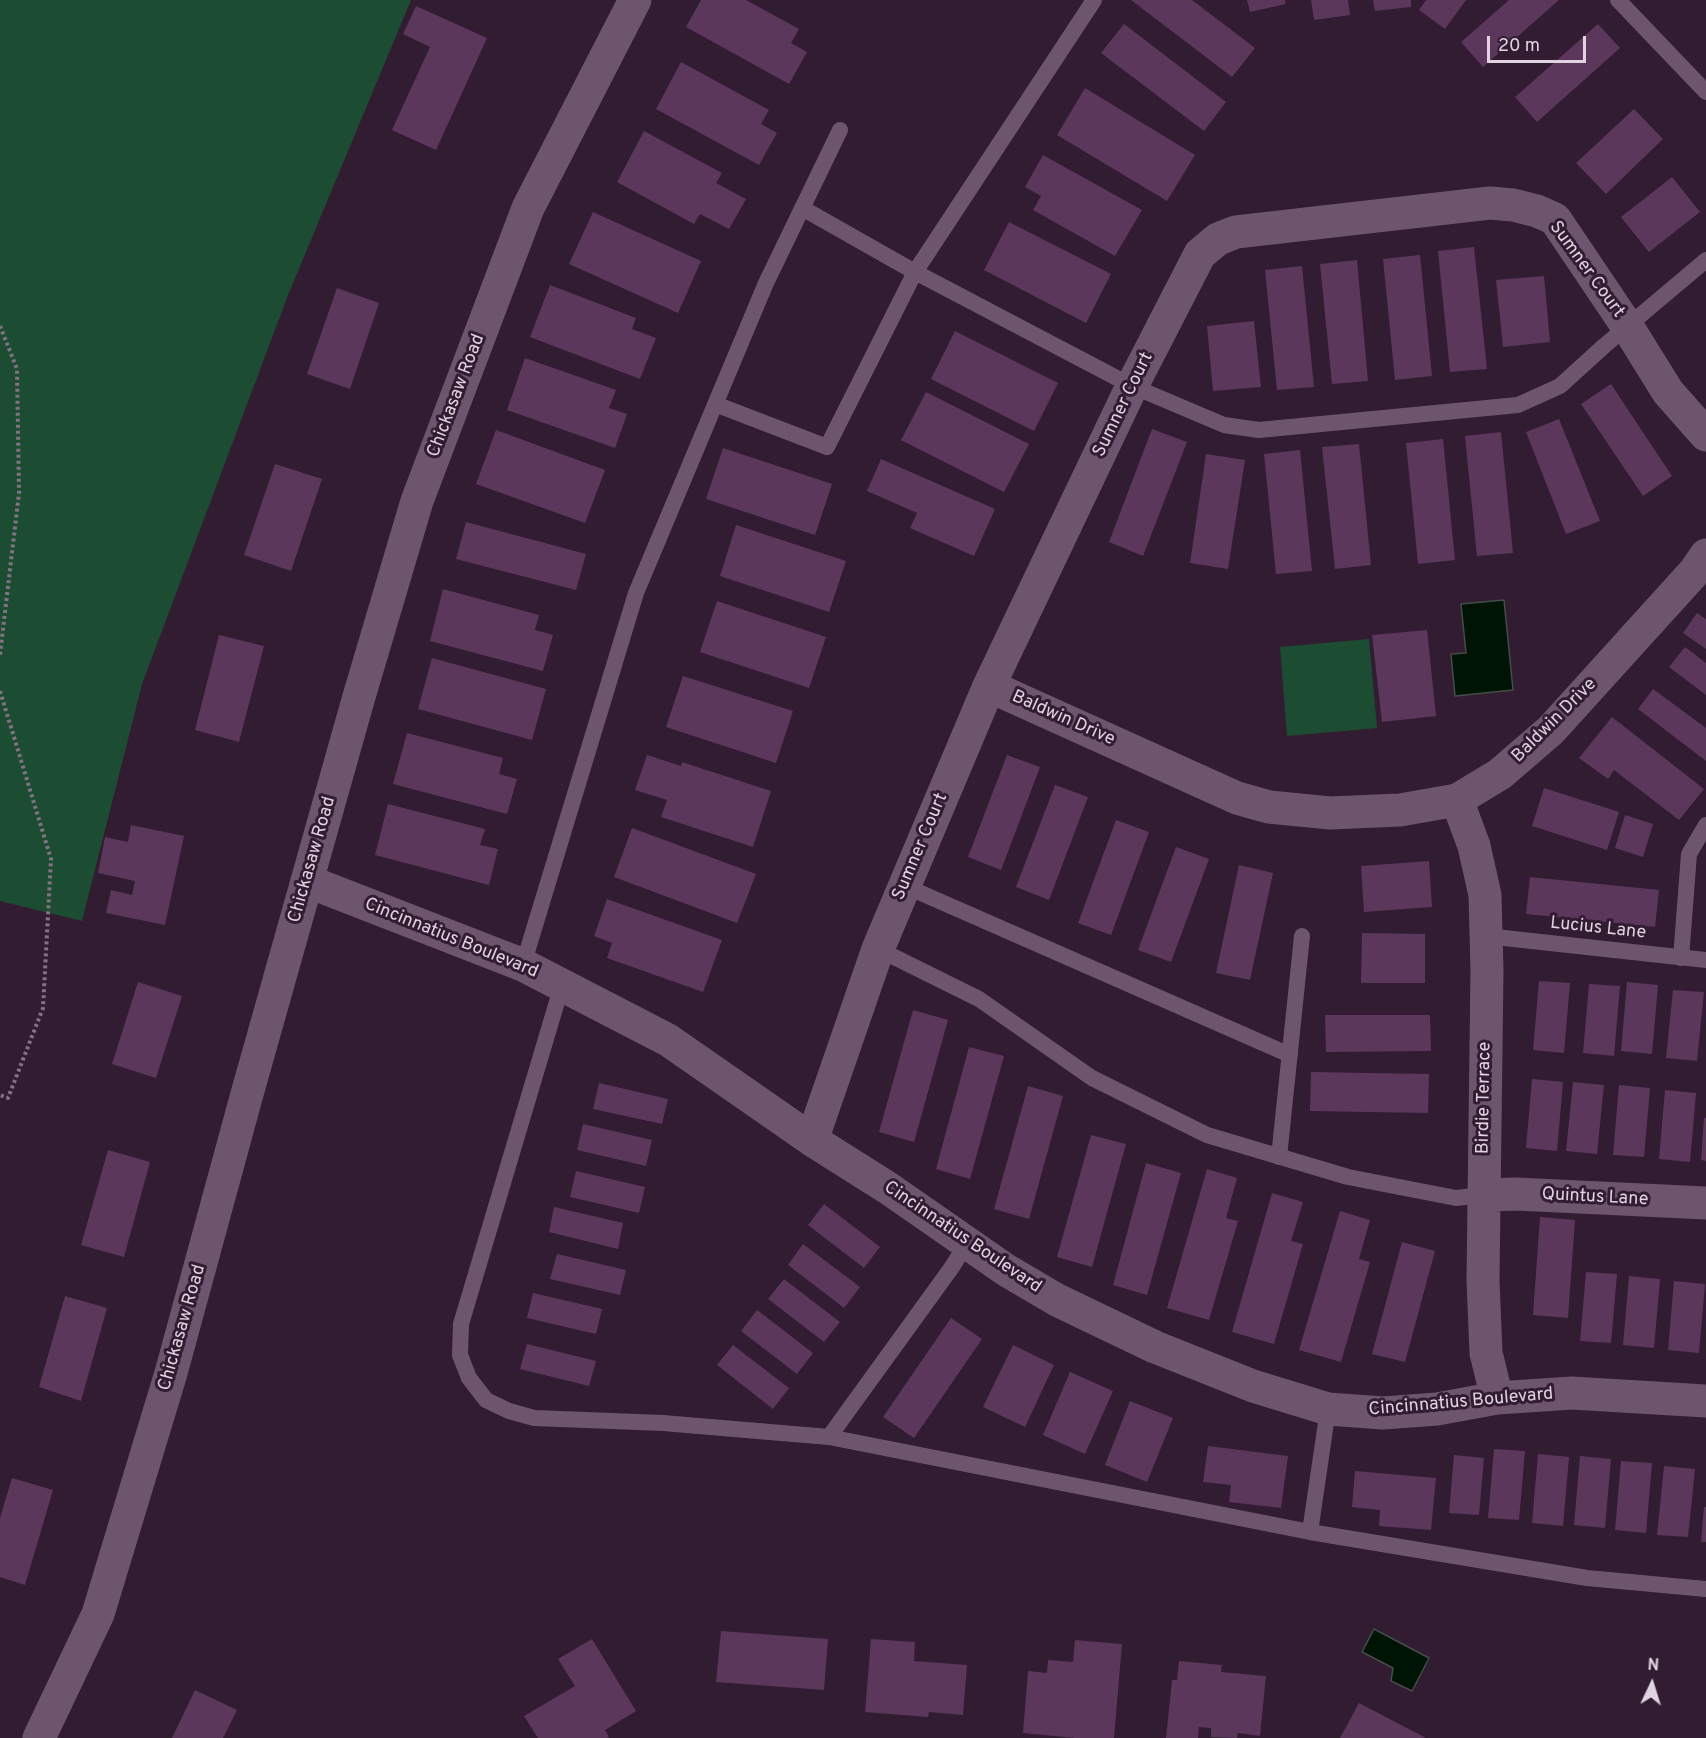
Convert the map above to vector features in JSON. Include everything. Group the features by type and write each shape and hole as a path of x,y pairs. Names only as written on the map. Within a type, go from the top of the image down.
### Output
{"street":[{"name":"Chickasaw Road","path":"39,1738 98,1614 171,1372 358,700 421,490 528,208 635,0"},
{"name":"Sumner Court","path":"812,1140 878,950 989,686 1132,386 1200,254 1218,239 1236,232 1490,203 1513,205 1537,211 1555,219 1668,392 1706,435"},
{"name":"Baldwin Drive","path":"989,686 1237,798 1269,807 1330,813 1367,812 1400,810 1457,800 1500,774 1551,730 1695,571 1706,555"},
{"name":"Birdie Terrace","path":"1457,800 1474,846 1485,895 1483,1280 1486,1353 1497,1398"},
{"name":"Cincinnatius Boulevard","path":"307,881 523,965 668,1040 1006,1270 1057,1300 1155,1347 1253,1386 1328,1409 1383,1413 1437,1409 1497,1398 1572,1393 1706,1401"},
{"name":"Quintus Lane","path":"1484,1195 1516,1194 1706,1203"}],"lane":[{"path":"715,404 827,447 915,272 1094,0"},
{"path":"1618,0 1706,92"},
{"path":"523,965 636,593 766,283 840,130"},
{"path":"802,208 915,272 1132,386 1224,425 1259,430 1518,405 1560,387 1627,326 1706,260"},
{"path":"1681,958 1689,854 1706,825"},
{"path":"905,886 1290,1054"},
{"path":"1279,1157 1302,936"},
{"name":"Lucius Lane","path":"1486,936 1706,960"},
{"path":"878,950 979,999 1092,1078 1206,1136 1347,1177 1456,1198 1484,1195"},
{"path":"562,985 461,1324 460,1355 469,1378 486,1400 509,1411 534,1418 663,1423 829,1437 1310,1532 1587,1578 1706,1589"},
{"path":"829,1437 952,1268 967,1243"},
{"path":"1310,1532 1328,1409"}],"path":[{"path":"0,326 17,369 19,493 0,655"},
{"path":"0,691 51,859 43,1008 8,1098 0,1095"}],"green space":[{"path":"0,0 411,0 288,295 142,684 82,921 0,901"},
{"path":"1369,639 1377,728 1287,736 1280,647"}],"shaded area":[{"path":"1504,600 1513,690 1455,696 1451,654 1466,653 1461,604"},
{"path":"1374,1629 1429,1658 1412,1691 1391,1681 1393,1668 1362,1652"}],"building":[{"path":"701,0 746,0 799,29 791,43 807,52 789,84 686,27"},
{"path":"1131,0 1192,0 1255,48 1232,77"},
{"path":"1247,0 1285,0 1286,4 1250,12"},
{"path":"1311,0 1348,0 1350,15 1314,20"},
{"path":"1373,0 1411,0 1411,7 1375,11"},
{"path":"1426,0 1466,0 1445,29 1419,10"},
{"path":"1509,0 1559,0 1483,67 1461,42"},
{"path":"416,6 487,38 436,150 392,130 430,47 403,34"},
{"path":"1124,24 1226,102 1204,131 1101,53"},
{"path":"1598,24 1620,48 1537,122 1515,97"},
{"path":"681,62 769,110 761,124 777,133 759,165 656,109"},
{"path":"1085,88 1195,155 1167,201 1057,135"},
{"path":"1634,109 1663,139 1606,194 1576,163"},
{"path":"644,131 722,173 716,183 746,199 729,229 700,214 694,224 617,182"},
{"path":"1043,155 1142,210 1115,256 1033,210 1041,196 1025,187"},
{"path":"1672,177 1700,212 1649,252 1621,217"},
{"path":"593,212 701,261 678,313 569,264"},
{"path":"1009,222 1111,274 1086,323 984,270"},
{"path":"1474,247 1487,369 1450,372 1438,251"},
{"path":"1420,255 1432,376 1395,380 1383,259"},
{"path":"1357,260 1368,381 1332,384 1320,264"},
{"path":"1302,266 1314,387 1277,390 1265,270"},
{"path":"1544,276 1550,342 1503,347 1496,280"},
{"path":"550,285 636,318 632,329 656,338 640,379 530,337"},
{"path":"337,288 379,303 350,389 307,374"},
{"path":"1254,321 1261,387 1213,391 1207,326"},
{"path":"955,331 1058,383 1034,431 931,379"},
{"path":"525,358 616,390 609,408 627,414 615,448 507,410"},
{"path":"1611,384 1672,476 1643,496 1581,404"},
{"path":"926,392 1029,444 1004,492 901,440"},
{"path":"1559,419 1600,521 1566,534 1526,432"},
{"path":"1152,429 1187,442 1143,556 1109,542"},
{"path":"496,430 605,470 585,523 476,484"},
{"path":"1501,432 1513,553 1477,556 1465,436"},
{"path":"1443,439 1455,560 1418,564 1406,443"},
{"path":"1359,444 1371,565 1335,569 1322,447"},
{"path":"723,448 832,484 815,535 706,499"},
{"path":"1300,450 1312,571 1276,574 1264,454"},
{"path":"1206,454 1245,460 1228,569 1190,563"},
{"path":"881,459 995,509 974,556 910,528 917,513 867,491"},
{"path":"275,464 322,479 291,571 244,555"},
{"path":"466,522 586,554 576,590 456,559"},
{"path":"736,525 846,561 829,612 720,576"},
{"path":"443,589 539,615 535,630 553,635 543,671 430,641"},
{"path":"717,601 826,637 809,688 700,652"},
{"path":"1697,613 1706,619 1706,649 1683,633"},
{"path":"1427,630 1436,716 1382,722 1372,635"},
{"path":"219,635 264,646 239,742 195,730"},
{"path":"1685,647 1706,663 1706,695 1669,667"},
{"path":"432,658 546,689 532,740 418,709"},
{"path":"683,676 793,711 776,763 666,727"},
{"path":"1653,689 1706,728 1706,761 1638,709"},
{"path":"1612,717 1704,789 1679,820 1614,770 1608,779 1579,758"},
{"path":"407,733 503,758 499,774 517,779 507,814 393,784"},
{"path":"647,755 681,766 682,762 771,791 753,847 661,817 667,800 635,790"},
{"path":"1007,755 1040,767 1001,870 968,857"},
{"path":"1055,785 1088,797 1049,900 1016,887"},
{"path":"1544,788 1619,812 1607,850 1532,826"},
{"path":"388,804 485,829 480,845 498,849 489,885 375,855"},
{"path":"1625,815 1653,824 1643,857 1615,848"},
{"path":"1116,820 1149,832 1111,935 1078,923"},
{"path":"131,825 184,836 165,925 106,913 111,890 132,895 135,881 98,873 105,837 128,842"},
{"path":"632,828 756,874 737,923 614,877"},
{"path":"1176,847 1209,859 1171,962 1138,950"},
{"path":"1429,861 1432,907 1364,912 1361,866"},
{"path":"1239,865 1273,873 1250,980 1216,973"},
{"path":"1530,877 1659,890 1655,927 1526,914"},
{"path":"607,899 722,940 703,992 607,958 612,943 594,936"},
{"path":"1362,933 1425,934 1425,983 1361,983"},
{"path":"1539,981 1570,983 1564,1053 1533,1050"},
{"path":"138,982 182,996 156,1078 112,1064"},
{"path":"1627,982 1658,985 1652,1054 1621,1051"},
{"path":"1589,984 1620,986 1614,1056 1583,1053"},
{"path":"1673,990 1704,992 1697,1061 1666,1058"},
{"path":"913,1010 948,1020 914,1142 879,1132"},
{"path":"1325,1015 1430,1015 1431,1051 1326,1052"},
{"path":"969,1047 1004,1056 970,1179 936,1169"},
{"path":"1311,1072 1429,1074 1428,1113 1310,1111"},
{"path":"1532,1079 1563,1082 1557,1151 1526,1148"},
{"path":"1573,1082 1604,1085 1597,1154 1566,1151"},
{"path":"599,1083 668,1099 662,1124 593,1109"},
{"path":"1619,1085 1650,1088 1644,1157 1613,1155"},
{"path":"1028,1086 1063,1096 1029,1219 994,1209"},
{"path":"1665,1090 1696,1093 1690,1162 1659,1159"},
{"path":"1704,1118 1706,1118 1706,1161 1701,1160"},
{"path":"583,1124 652,1140 646,1166 577,1150"},
{"path":"1091,1135 1126,1144 1092,1267 1057,1257"},
{"path":"108,1150 150,1162 124,1257 81,1245"},
{"path":"1146,1163 1181,1173 1147,1295 1113,1285"},
{"path":"1207,1169 1237,1178 1226,1218 1238,1221 1209,1320 1167,1308"},
{"path":"576,1171 645,1187 639,1213 570,1197"},
{"path":"1272,1193 1303,1202 1291,1241 1303,1244 1274,1344 1232,1332"},
{"path":"824,1204 880,1247 864,1268 808,1225"},
{"path":"554,1207 623,1223 618,1249 549,1232"},
{"path":"1340,1211 1370,1220 1359,1259 1370,1262 1341,1362 1299,1350"},
{"path":"1540,1217 1575,1220 1568,1318 1533,1315"},
{"path":"1402,1242 1435,1251 1405,1362 1372,1354"},
{"path":"803,1244 860,1287 844,1308 788,1265"},
{"path":"557,1254 626,1270 620,1295 550,1279"},
{"path":"1586,1272 1617,1274 1611,1343 1580,1341"},
{"path":"1629,1276 1660,1279 1654,1348 1623,1345"},
{"path":"784,1279 840,1322 824,1342 768,1299"},
{"path":"1674,1281 1705,1284 1699,1353 1668,1350"},
{"path":"533,1293 602,1309 596,1334 527,1318"},
{"path":"65,1296 107,1308 81,1401 39,1387"},
{"path":"757,1310 813,1353 797,1374 741,1331"},
{"path":"951,1318 982,1339 914,1438 883,1417"},
{"path":"527,1344 596,1361 589,1386 520,1369"},
{"path":"733,1345 789,1388 773,1409 717,1365"},
{"path":"1013,1345 1054,1365 1025,1427 983,1407"},
{"path":"1070,1372 1113,1391 1085,1454 1043,1435"},
{"path":"1130,1401 1173,1418 1147,1482 1105,1465"},
{"path":"1208,1446 1288,1456 1281,1508 1229,1502 1231,1485 1203,1482"},
{"path":"1494,1449 1525,1451 1519,1520 1488,1518"},
{"path":"1538,1454 1569,1457 1563,1526 1532,1523"},
{"path":"1454,1455 1484,1458 1479,1515 1449,1513"},
{"path":"1580,1456 1611,1459 1605,1528 1574,1525"},
{"path":"1621,1461 1652,1463 1646,1533 1615,1530"},
{"path":"1664,1466 1695,1469 1688,1537 1657,1535"},
{"path":"1355,1471 1436,1478 1431,1530 1379,1526 1380,1510 1352,1507"},
{"path":"12,1478 53,1490 25,1585 0,1577 0,1518"},
{"path":"1704,1507 1706,1507 1706,1542 1701,1542"},
{"path":"721,1631 828,1639 824,1690 716,1682"},
{"path":"592,1639 636,1711 605,1730 609,1737 607,1738 538,1738 524,1716 575,1686 558,1659"},
{"path":"871,1639 915,1642 914,1661 967,1665 963,1715 929,1712 928,1717 865,1712"},
{"path":"1075,1640 1122,1644 1114,1738 1075,1738 1023,1733 1028,1671 1047,1673 1048,1660 1073,1662"},
{"path":"1179,1661 1222,1665 1221,1672 1266,1676 1260,1736 1238,1733 1237,1738 1211,1737 1211,1728 1199,1727 1198,1738 1166,1738 1172,1680 1177,1680"},
{"path":"195,1690 237,1710 223,1738 172,1738"},
{"path":"1359,1703 1426,1738 1340,1738"}]}
